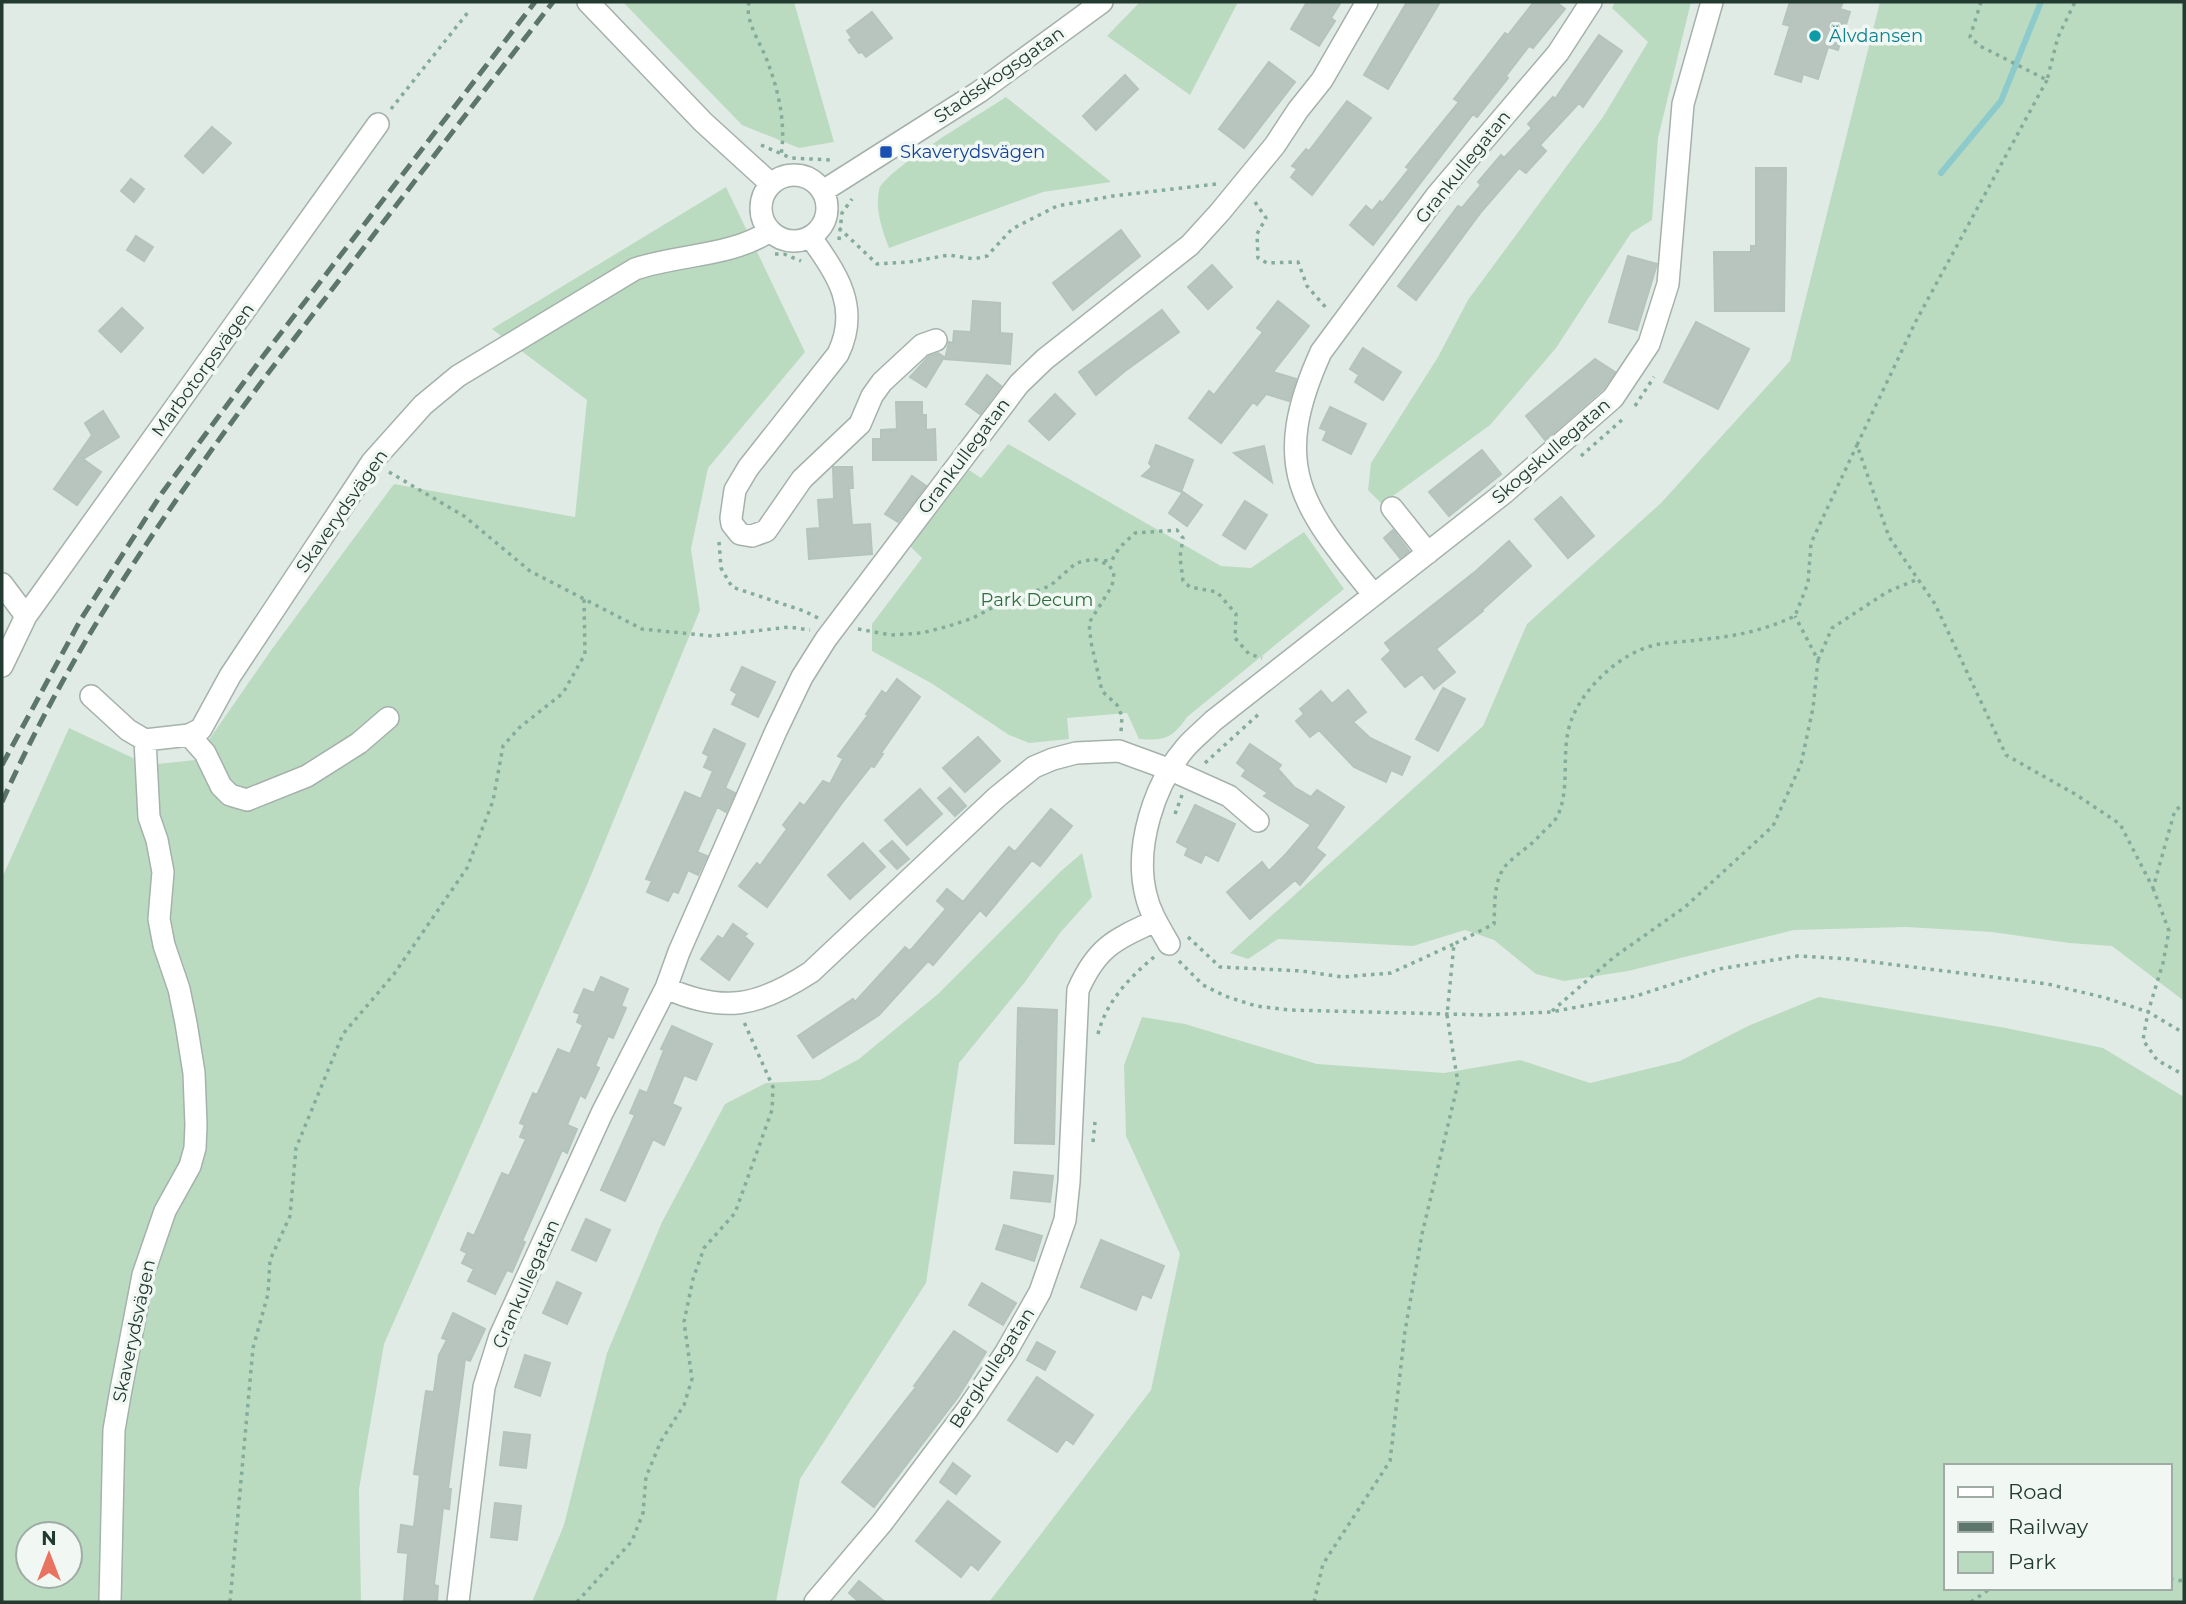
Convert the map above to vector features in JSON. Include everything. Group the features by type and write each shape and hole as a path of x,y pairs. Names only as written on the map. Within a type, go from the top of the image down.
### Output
{"street":[{"path":"588,2 702,122 771,184"},
{"name":"Stadsskogsgatan","path":"823,191 979,92 1102,2"},
{"name":"Grankullegatan","path":"458,1602 484,1387 500,1336 602,1113 666,988 679,951 802,677 826,639 1019,384 1045,359 1190,245 1241,187 1322,80 1367,2"},
{"name":"Grankullegatan","path":"1374,595 1328,538 1311,512 1300,485 1296,450 1300,409 1309,380 1321,352 1437,195 1558,53 1591,2"},
{"name":"Skogskullegatan","path":"1176,938 1155,921 1146,897 1142,861 1146,828 1155,801 1185,748 1213,721 1504,493 1613,398 1649,344 1668,284 1683,104 1712,2"},
{"name":"Marbotorpsvägen","path":"2,666 26,615 378,124"},
{"path":"799,175 808,178 823,191 828,208 827,217 811,238 794,242 785,240 770,231 765,224 761,207 766,191 779,178 799,175"},
{"name":"Skaverydsvägen","path":"190,735 201,729 230,676 372,462 423,405 458,376 635,270 658,261 700,256 733,247 770,231"},
{"path":"811,238 839,282 848,315 845,340 838,354 748,468 735,490 731,518 740,534 752,536 765,531 802,479 860,424 872,396 882,382 922,345 936,340"},
{"path":"1392,508 1428,553"},
{"path":"2,584 26,615"},
{"path":"91,696 128,730 145,740 190,735 208,757 220,786 230,795 247,800 307,776 359,743 388,718"},
{"name":"Skaverydsvägen","path":"110,1602 114,1430 120,1395 143,1275 165,1211 190,1166 195,1148 196,1125 194,1073 186,1023 159,919 163,872 158,840 149,817 145,740"},
{"path":"666,988 708,1003 739,1003 766,998 811,972 997,797 1034,767 1076,753 1119,751 1171,769 1229,796 1258,821"},
{"name":"Bergkullegatan","path":"815,1602 882,1523 967,1410 1006,1352 1040,1292 1065,1220 1071,1158 1078,990 1088,967 1100,951 1155,921"}],"path":[{"path":"749,2 750,19 769,65 780,108 784,135 781,155"},
{"path":"1981,2 1970,37 1980,46 2046,80"},
{"path":"1176,938 1220,967 1302,971 1342,977 1391,973 1494,924 1495,891 1506,865 1535,841 1557,817 1565,783 1564,756 1571,722 1580,704 1601,676 1626,657 1654,645 1747,634 1776,625 1795,615 1808,583 1811,543 1916,321 2046,80 2059,37 2075,2"},
{"path":"378,124 469,11"},
{"path":"754,142 781,155 801,160 833,160"},
{"path":"839,228 877,264 949,255 974,259 987,256 1012,229 1057,206 1227,183 1241,187 1266,218 1257,234 1258,258 1267,263 1298,262 1307,286 1315,298 1344,321"},
{"path":"837,249 842,213 855,195"},
{"path":"1857,445 1889,537 1935,604 2006,755 2075,794 2120,824 2154,888 2169,931 2143,1040 2157,1060 2184,1075"},
{"path":"372,462 464,516 530,571 642,629 712,636 789,626 816,632 826,639"},
{"path":"1100,562 1112,560 1119,548 1135,533 1177,530 1183,538 1180,558 1183,581 1190,587 1203,587 1217,592 1236,614 1235,638 1249,654 1271,660"},
{"path":"841,619 853,628 891,635 922,633 973,618 1001,603 1050,586 1076,563 1094,559 1109,565 1114,573 1112,586 1089,624 1102,691 1117,705 1122,716 1119,751"},
{"path":"1551,1012 1614,957 1685,907 1773,826 1801,764 1813,708 1818,660 1832,628 1887,592 1918,579"},
{"path":"230,1602 253,1348 268,1294 270,1259 290,1216 296,1148 343,1034 394,974 467,868 493,801 503,746 519,728 563,693 585,654 584,599"},
{"path":"1795,615 1818,660"},
{"path":"2154,888 2175,810 2184,805"},
{"path":"1176,938 1185,968 1203,985 1225,996 1256,1006 1289,1010 1447,1015 1551,1012 1636,996 1719,970 1798,956 1862,961 2048,984 2106,998 2148,1012 2184,1033"},
{"path":"1314,1602 1323,1564 1390,1461 1405,1331 1422,1234 1458,1083 1447,1015 1454,944"},
{"path":"577,1602 632,1541 643,1513 646,1477 661,1441 684,1405 692,1379 684,1322 693,1279 704,1248 735,1213 772,1110 773,1087 745,1027 739,1003"},
{"path":"1971,1602 1988,1590"}],"green space":[{"path":"623,2 794,2 834,142 799,148 742,125"},
{"path":"1140,2 1238,2 1190,95 1107,36"},
{"path":"1615,2 1691,2 1658,138 1652,220 1631,233 1556,348 1490,425 1382,504 1368,490 1371,463 1438,357 1468,300 1603,117 1648,42 1612,8"},
{"path":"1880,2 2184,2 2184,1001 2112,946 1992,932 1906,927 1794,930 1628,971 1564,981 1536,974 1494,940 1465,930 1413,946 1278,939 1248,959 1230,953 1483,726 1527,624 1661,503 1790,361"},
{"path":"1006,97 1111,182 1043,192 889,248 878,205 879,190 885,181 916,156"},
{"path":"726,187 805,352 708,468 691,549 700,610 587,885 384,1344 359,1489 361,1602 2,1602 2,878 69,728 148,765 195,760 272,649 394,484 575,517 587,400 492,329"},
{"name":"Park Decum","path":"1008,444 1221,566 1251,568 1304,532 1344,589 1187,717 1177,730 1167,737 1155,740 1139,739 1127,713 1067,718 1069,739 1029,743 1009,735 931,683 872,651 872,624 922,558 910,546 969,470 981,478"},
{"path":"1082,853 1092,897 1060,933 1025,982 959,1063 926,1283 800,1479 776,1602 532,1602 564,1525 607,1353 662,1222 725,1104 766,1083 820,1080 859,1059 938,994"},
{"path":"1819,997 2006,1028 2103,1048 2184,1097 2184,1602 989,1602 1151,1390 1180,1254 1126,1136 1124,1065 1142,1017 1185,1024 1317,1064 1444,1073 1520,1060 1590,1083 1680,1061 1748,1026"}],"building":[{"path":"1307,2 1341,2 1331,18 1335,21 1319,46 1291,29"},
{"path":"1407,2 1440,2 1388,89 1364,75"},
{"path":"1534,2 1556,2 1565,9 1533,48 1529,46 1477,117 1473,114 1373,245 1350,225 1366,206 1372,211 1380,201 1382,203 1409,169 1406,167 1459,102 1454,99 1505,33 1508,35"},
{"name":"Älvdansen","path":"1790,2 1843,2 1840,9 1850,12 1838,50 1828,47 1818,79 1803,74 1801,82 1775,74 1790,26 1783,24"},
{"path":"872,12 892,38 866,57 862,52 859,53 849,40 852,38 847,31"},
{"path":"1599,35 1622,51 1583,107 1579,103 1540,145 1546,151 1526,173 1519,168 1481,212 1416,300 1398,286 1458,206 1462,208 1481,185 1478,182 1501,155 1504,158 1532,128 1528,124 1553,97 1555,99"},
{"path":"1269,62 1295,82 1244,148 1219,129"},
{"path":"1125,75 1138,89 1096,130 1083,116"},
{"path":"1347,101 1371,118 1312,195 1291,177 1297,169 1292,166 1306,149 1309,151"},
{"path":"212,127 231,143 203,173 185,156"},
{"path":"1756,168 1786,168 1784,311 1715,311 1714,252 1751,252 1751,246 1756,246"},
{"path":"131,179 144,189 134,202 121,191"},
{"path":"1121,230 1140,256 1073,310 1053,283"},
{"path":"136,236 153,247 144,261 127,250"},
{"path":"1628,256 1657,264 1637,330 1609,322"},
{"path":"1212,265 1232,287 1208,309 1188,287"},
{"path":"973,301 1000,303 1000,333 1012,334 1010,364 945,359 949,342 953,343 954,331 971,332"},
{"path":"1278,301 1309,326 1273,372 1296,379 1289,401 1266,394 1257,405 1253,402 1221,443 1189,418 1209,391 1214,395 1263,332 1257,328"},
{"path":"122,308 143,328 121,352 99,331"},
{"path":"1162,310 1179,332 1096,395 1079,372"},
{"path":"1696,322 1749,349 1718,409 1664,382"},
{"path":"1363,348 1401,372 1383,400 1355,382 1359,375 1350,369"},
{"path":"938,353 944,357 926,387 910,377 929,356"},
{"path":"1595,359 1615,372 1603,389 1545,440 1526,416"},
{"path":"987,375 1001,386 980,414 966,404"},
{"path":"1055,394 1075,414 1049,440 1029,421"},
{"path":"896,402 922,402 922,415 926,415 926,430 935,429 936,460 873,460 873,439 881,439 881,430 897,429"},
{"path":"1330,407 1366,424 1351,454 1323,440 1327,431 1320,428"},
{"path":"103,411 119,437 83,459 101,472 77,505 54,489 92,435 85,423"},
{"path":"1156,445 1193,460 1181,492 1142,476 1152,467 1149,463"},
{"path":"1264,446 1272,482 1234,453"},
{"path":"1482,450 1501,474 1449,516 1429,492"},
{"path":"833,467 852,467 853,488 849,488 852,525 870,524 872,554 809,559 807,529 820,528 818,500 834,499"},
{"path":"912,476 926,486 898,522 885,514"},
{"path":"1183,492 1202,505 1187,526 1169,513"},
{"path":"1561,497 1594,536 1568,558 1535,519"},
{"path":"1245,501 1267,515 1245,549 1223,535"},
{"path":"1393,530 1409,551 1400,558 1384,538"},
{"path":"1509,541 1531,566 1483,611 1436,649 1455,672 1434,689 1422,674 1405,687 1382,659 1391,651 1385,643 1476,571"},
{"path":"742,667 775,682 758,717 732,704 737,694 731,690"},
{"path":"897,679 920,697 874,767 871,766 842,803 767,907 739,886 757,863 760,866 787,829 783,825 800,803 804,806 823,781 830,784 843,759 838,756 882,691 886,694"},
{"path":"1443,688 1465,699 1438,751 1416,739"},
{"path":"1348,690 1366,712 1353,722 1370,738 1410,757 1402,775 1391,770 1386,782 1354,767 1319,730 1310,737 1296,721 1304,714 1300,709 1321,691 1332,704"},
{"path":"714,729 745,744 725,788 735,793 726,812 717,807 697,852 707,856 698,875 688,870 678,893 673,891 668,901 647,892 652,881 646,879 685,792 701,799 713,771 704,767 709,756 703,753"},
{"path":"978,737 1000,761 965,792 943,768"},
{"path":"1250,744 1281,765 1278,769 1294,787 1311,797 1317,790 1344,807 1316,848 1325,855 1300,885 1295,880 1250,919 1227,892 1262,862 1269,871 1311,825 1264,796 1268,793 1242,776 1246,770 1237,763"},
{"path":"950,788 966,806 955,816 938,798"},
{"path":"920,789 942,814 907,845 885,820"},
{"path":"1195,805 1235,824 1218,861 1205,854 1201,863 1185,855 1188,848 1177,842"},
{"path":"1051,809 1072,826 1040,866 1032,860 986,916 980,910 933,965 928,961 879,1015 813,1058 798,1036 853,999 855,1002 905,947 910,951 946,909 937,901 947,889 963,902 1009,847 1015,852"},
{"path":"892,841 909,859 897,869 880,851"},
{"path":"863,843 885,867 850,899 828,875"},
{"path":"733,924 747,934 744,936 753,944 729,980 701,959 718,936 723,939"},
{"path":"601,977 628,989 621,1006 626,1008 613,1038 608,1036 595,1066 599,1068 585,1098 580,1095 567,1125 577,1129 567,1153 562,1150 522,1241 525,1242 512,1272 507,1270 495,1294 468,1281 474,1269 462,1263 467,1253 461,1250 468,1233 474,1236 502,1173 509,1176 526,1139 520,1137 525,1125 520,1123 533,1093 537,1095 558,1049 570,1054 583,1025 577,1022 580,1014 574,1012 584,989 594,993"},
{"path":"1018,1008 1057,1010 1054,1144 1015,1143"},
{"path":"672,1026 712,1044 696,1080 684,1075 672,1104 681,1108 664,1145 653,1139 625,1201 601,1190 635,1115 630,1113 640,1090 647,1093 664,1050 661,1049"},
{"path":"1014,1172 1053,1176 1050,1202 1011,1198"},
{"path":"586,1219 610,1230 596,1261 572,1250"},
{"path":"1004,1225 1042,1236 1034,1261 996,1249"},
{"path":"1101,1240 1164,1266 1151,1298 1142,1294 1136,1310 1081,1287"},
{"path":"557,1282 581,1293 567,1324 543,1313"},
{"path":"982,1283 1016,1303 1003,1325 969,1305"},
{"path":"453,1313 485,1329 470,1361 465,1359 448,1489 451,1489 449,1509 443,1508 434,1585 438,1586 437,1602 404,1602 408,1553 398,1552 401,1525 414,1527 420,1475 414,1474 426,1391 434,1392 439,1355 447,1340 442,1338"},
{"path":"954,1331 986,1352 958,1397 874,1507 842,1482 916,1387 914,1386"},
{"path":"1037,1342 1055,1352 1045,1370 1027,1360"},
{"path":"525,1355 550,1363 540,1396 515,1387"},
{"path":"1037,1377 1093,1415 1073,1444 1066,1439 1057,1452 1008,1420"},
{"path":"504,1432 530,1435 526,1468 500,1465"},
{"path":"953,1463 970,1476 956,1494 940,1482"},
{"path":"948,1501 1000,1542 978,1570 971,1564 961,1577 916,1541"},
{"path":"495,1503 521,1506 517,1540 491,1537"},
{"path":"859,1581 885,1602 859,1602 849,1593"}],"waterway":[{"path":"1941,173 2001,101 2041,2"}],"railway":[{"path":"2,765 81,619 162,493 264,355 535,2"},
{"path":"2,802 34,734 70,669 108,604 190,480 278,359 553,2"}],"place":[{"name":"Älvdansen","path":"1815,36"},
{"name":"Skaverydsvägen","path":"886,152"}]}
